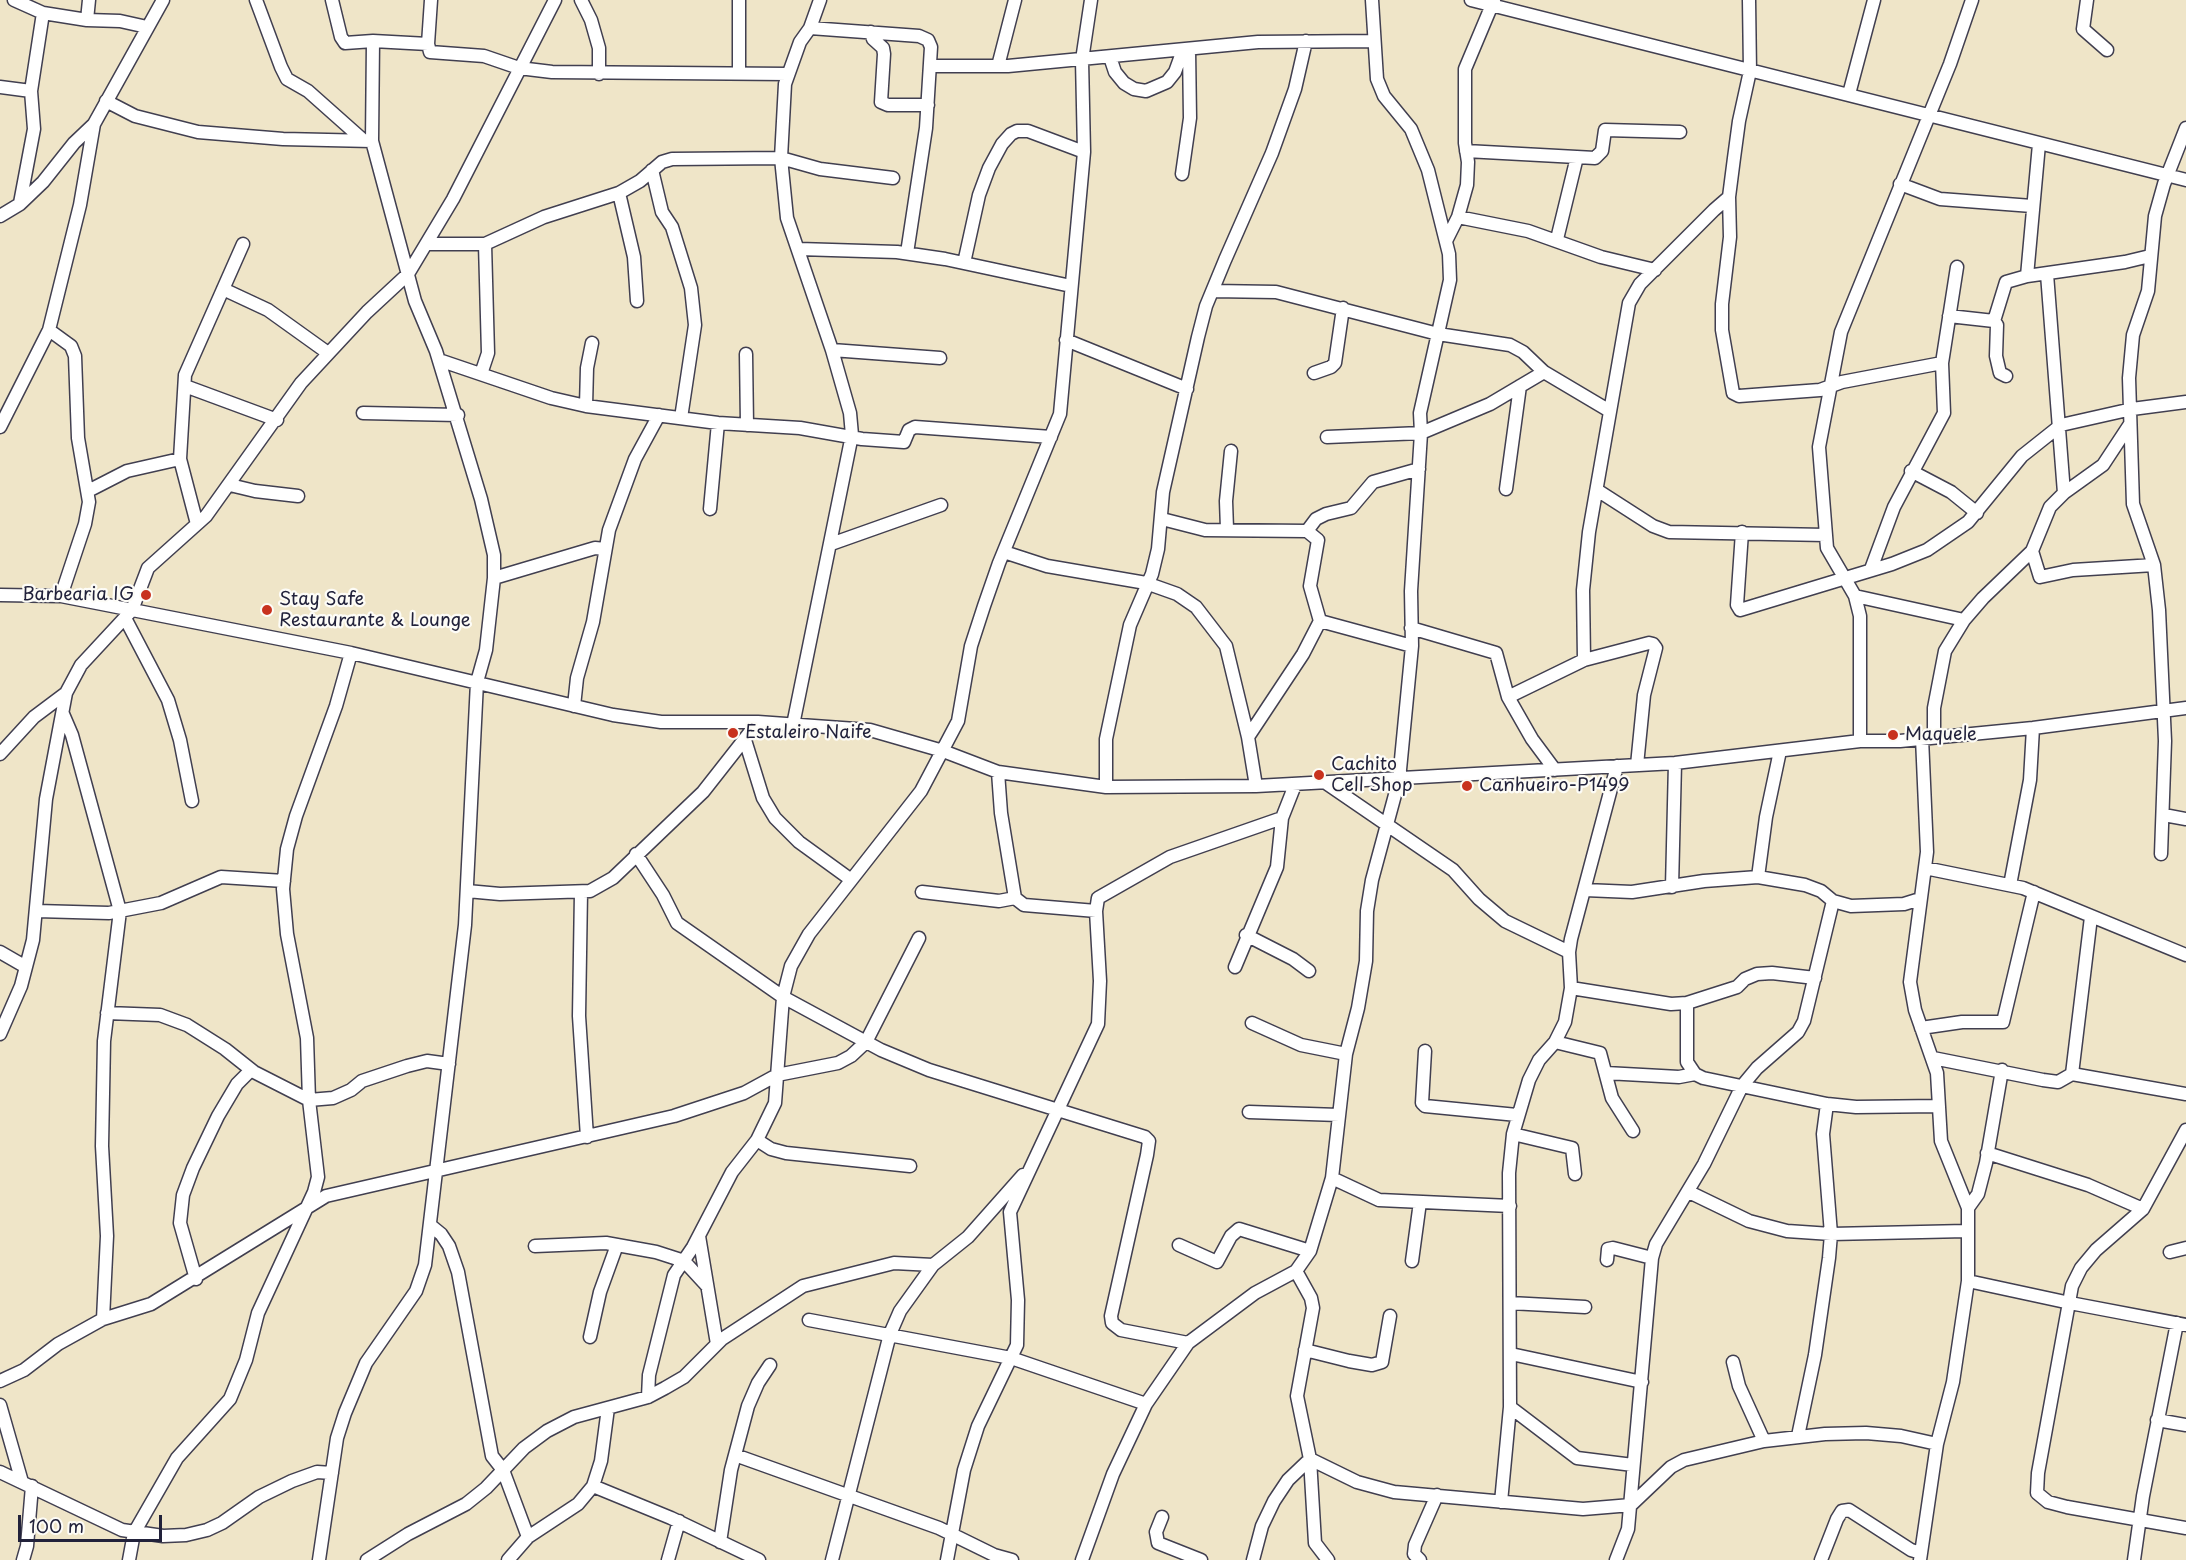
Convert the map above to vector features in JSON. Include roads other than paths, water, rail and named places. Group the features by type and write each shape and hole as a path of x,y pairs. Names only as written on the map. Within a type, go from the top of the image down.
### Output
{"street":[{"path":"14,0 87,20 120,21 147,27"},
{"path":"87,20 89,0"},
{"path":"0,216 20,204 94,124 163,0"},
{"path":"256,0 280,67 288,79 321,102 367,140"},
{"path":"332,0 341,38 345,43 373,41 428,44"},
{"path":"431,0 428,44 430,52 484,56 519,68 599,74 788,74"},
{"path":"0,754 34,717 66,693 89,656 129,614 148,568 197,525 230,485 301,383 408,274 427,244 555,0"},
{"path":"581,0 591,20 599,48 599,74"},
{"path":"739,0 740,73"},
{"path":"793,725 852,435 850,413 832,350 787,218 780,158 782,116 788,74 800,42 810,28 820,0"},
{"path":"998,66 1016,0"},
{"path":"648,1397 649,1375 674,1275 699,1235 732,1172 757,1140 775,1103 783,997 791,966 809,934 921,791 958,721 971,646 1004,552 1060,414 1084,152 1082,60 1091,0"},
{"path":"1082,1560 1113,1474 1146,1404 1188,1343 1255,1293 1296,1271 1310,1251 1332,1178 1346,1054 1358,1008 1366,961 1367,911 1372,880 1400,780 1412,646 1411,591 1421,433 1420,413 1450,280 1446,242 1428,170 1412,129 1384,96 1377,79 1372,0"},
{"path":"1471,0 1493,3 1750,71 2186,180"},
{"path":"1749,0 1750,71 1739,121 1730,197 1731,218 1722,330 1733,393 1739,396 1771,395 1832,386 1842,382 1942,363"},
{"path":"1849,94 1874,0"},
{"path":"1860,741 1860,616 1855,596 1827,548 1819,447 1832,386 1840,332 1963,32 1972,0"},
{"path":"2087,0 2083,29 2107,50"},
{"path":"1446,242 1458,217 1467,185 1465,69 1493,3"},
{"path":"20,204 34,129 31,91 40,8"},
{"path":"810,28 919,36 928,40 930,66 928,105 907,254"},
{"path":"871,32 873,39 883,48 884,54 881,102 888,105 928,105"},
{"path":"319,1560 337,1438 366,1363 421,1280 430,1225 467,891 477,682 486,650 494,578 494,555 458,415 408,274 367,140 373,41"},
{"path":"930,66 998,66 1186,49 1306,41 1373,41"},
{"path":"1106,787 1106,739 1130,625 1158,549 1163,492 1198,337 1213,291 1272,153 1295,90 1306,41"},
{"path":"1110,57 1115,72 1124,83 1134,89 1146,91 1167,82 1186,49"},
{"path":"1182,174 1190,118 1186,49"},
{"path":"0,87 31,91"},
{"path":"106,101 135,116 198,132 284,139 367,140"},
{"path":"0,428 50,330 82,194 94,124"},
{"path":"2161,854 2164,815 2164,711 2159,610 2154,565 2133,504 2130,346 2146,297 2155,216 2186,128"},
{"path":"1466,151 1577,157 1600,156 1605,130 1680,132"},
{"path":"964,263 979,195 989,168 1002,144 1011,134 1017,131 1028,131 1084,152"},
{"path":"2027,276 2039,144"},
{"path":"1557,239 1577,157"},
{"path":"427,244 485,244 544,218 619,193 662,162 672,159 780,158 820,169 893,178"},
{"path":"652,170 662,212 672,227 691,288 695,325 681,418"},
{"path":"1900,184 1940,200 2032,206"},
{"path":"619,193 634,257 637,301"},
{"path":"1584,660 1583,590 1589,532 1608,410 1629,303 1640,284 1730,197"},
{"path":"1458,217 1557,239 1600,257 1655,270"},
{"path":"197,525 180,459 185,375 243,244"},
{"path":"481,374 488,353 485,244"},
{"path":"798,249 907,254 964,263 1071,286"},
{"path":"2006,376 2000,373 1996,356 1997,325 1994,321 2003,284 2027,276 2151,256"},
{"path":"1870,569 1911,471 1944,413 1942,363 1957,267"},
{"path":"2047,274 2051,350 2061,425 2064,492"},
{"path":"223,290 268,310 328,353"},
{"path":"1213,291 1276,292 1438,334 1510,345 1524,352 1544,372 1608,410"},
{"path":"1314,373 1331,368 1335,363 1343,308"},
{"path":"1949,316 1994,321"},
{"path":"50,330 70,346 75,356 78,438 88,491 85,524 62,596"},
{"path":"1066,340 1187,389"},
{"path":"586,406 587,368 592,343"},
{"path":"832,350 940,358"},
{"path":"746,354 747,425"},
{"path":"439,360 551,398 586,406 718,423 800,428 904,442 909,430 915,427 1051,437"},
{"path":"1327,437 1421,433 1490,404 1544,372"},
{"path":"185,386 277,420"},
{"path":"1506,489 1520,386"},
{"path":"1742,532 1737,605 1740,610 1911,558 1927,550 1977,513 2022,456 2061,425 2132,409 2186,402"},
{"path":"363,413 458,415"},
{"path":"574,706 577,678 593,622 605,549 625,485 658,415"},
{"path":"710,509 718,423"},
{"path":"1821,1560 1842,1511 1849,1510 1921,1556 1937,1444 1953,1382 1968,1281 1966,1231 1968,1208 1941,1141 1937,1073 1921,1028 1910,982 1928,831 1928,737 1945,651 1964,620 2032,551 2050,507 2064,492 2103,465 2130,424"},
{"path":"1227,529 1226,501 1231,451"},
{"path":"88,491 127,471 180,459"},
{"path":"1307,531 1316,519 1351,508 1373,482 1419,469"},
{"path":"1911,471 1951,492 1977,513"},
{"path":"230,485 255,491 298,496"},
{"path":"1597,490 1660,530 1826,535"},
{"path":"831,543 941,505"},
{"path":"1162,519 1205,530 1307,531 1318,540 1310,586 1320,621 1303,654 1248,737"},
{"path":"494,578 595,548 605,549"},
{"path":"2032,551 2040,577 2073,570 2154,565"},
{"path":"1004,552 1047,566 1146,583 1177,594 1196,607 1220,636 1229,655 1248,737 1256,786"},
{"path":"0,595 62,596 129,614 351,653 574,706 661,722 758,723 870,730 943,751 998,772 1106,787 1295,785 1675,763 1860,741 2033,728 2186,708"},
{"path":"1855,596 1964,620"},
{"path":"129,614 168,700 180,740 192,801"},
{"path":"1320,621 1412,646"},
{"path":"1412,628 1496,653 1508,697 1532,739 1555,770"},
{"path":"1508,697 1584,660 1649,643 1656,648 1644,695 1637,765"},
{"path":"129,1560 134,1533 177,1458 230,1400 246,1360 258,1313 308,1205 318,1177 309,1100 306,1038 287,934 284,881 287,849 296,816 336,706 351,653"},
{"path":"0,1034 21,986 37,911 46,799 66,693"},
{"path":"63,714 72,735 120,911 106,1013 102,1146 107,1236 103,1319"},
{"path":"467,891 500,894 581,892 590,891 613,878 702,792 758,723"},
{"path":"2010,885 2030,780 2033,728"},
{"path":"745,740 763,798 775,818 799,842 850,879"},
{"path":"1758,878 1766,818 1780,751"},
{"path":"1672,887 1675,763"},
{"path":"1501,1502 1510,1407 1509,1173 1513,1134 1517,1115 1539,1060 1555,1042 1565,1022 1571,988 1569,952 1617,766"},
{"path":"998,772 1001,813 1015,898 1024,905 1096,911"},
{"path":"1326,783 1454,870 1479,899 1505,921 1569,952"},
{"path":"1235,967 1246,935 1277,867 1282,818 1295,785"},
{"path":"2164,815 2186,819"},
{"path":"947,1560 964,1470 978,1426 1017,1345 1018,1327 1011,1212 1098,1024 1100,981 1096,911 1098,898 1170,857 1282,818"},
{"path":"636,854 663,895 677,923 783,997 866,1042 929,1070 1137,1134 1149,1141 1111,1316 1112,1323 1121,1330 1188,1343"},
{"path":"1925,868 2034,892 2186,955"},
{"path":"37,911 109,913 120,911 161,903 221,877 284,881"},
{"path":"1585,890 1632,892 1704,881 1758,878 1805,885 1821,891 1833,901 1851,906 1876,906 1920,899"},
{"path":"581,892 579,1016 587,1137"},
{"path":"922,892 999,901 1015,898"},
{"path":"1921,1028 1962,1022 2003,1022 2034,892"},
{"path":"1616,1560 1628,1529 1652,1258 1656,1244 1689,1192 1742,1086 1757,1068 1798,1032 1810,1003 1833,901"},
{"path":"2072,1074 2091,917"},
{"path":"1246,935 1293,959 1309,971"},
{"path":"0,1381 24,1370 58,1344 103,1319 151,1304 196,1279 308,1205 326,1196 674,1116 744,1093 777,1075 827,1067 850,1056 866,1042 919,938"},
{"path":"0,952 26,967"},
{"path":"1571,988 1671,1004 1687,1003 1737,987 1745,978 1756,974 1772,973 1815,978"},
{"path":"1687,1003 1687,1062 1695,1074"},
{"path":"106,1013 160,1015 187,1025 225,1049 251,1070 309,1100 333,1098 351,1090 362,1081 407,1066 427,1061 449,1064"},
{"path":"1252,1023 1301,1045 1346,1054"},
{"path":"1555,1042 1600,1053 1612,1098 1633,1131"},
{"path":"1425,1051 1422,1103 1425,1106 1517,1115"},
{"path":"1933,1058 2058,1082 2072,1074 2186,1094"},
{"path":"196,1279 180,1222 183,1195 218,1116 237,1084 251,1070"},
{"path":"1968,1208 1978,1194 2002,1070"},
{"path":"1606,1073 1679,1077 1695,1074 1827,1104 1856,1107 1939,1106"},
{"path":"1798,1436 1815,1355 1831,1234 1823,1156 1827,1104"},
{"path":"1249,1112 1339,1115"},
{"path":"2186,1130 2143,1209 2096,1250 2081,1268 2072,1286 2038,1473 2037,1494 2048,1502 2139,1521 2186,1528"},
{"path":"1513,1134 1572,1148 1575,1174"},
{"path":"757,1140 771,1149 786,1153 910,1166"},
{"path":"1987,1153 2098,1189 2143,1209"},
{"path":"832,1560 890,1334 900,1311 933,1265 968,1237 1029,1169"},
{"path":"1332,1178 1379,1200 1509,1206"},
{"path":"1689,1192 1749,1221 1787,1231 1831,1234 1966,1231"},
{"path":"1412,1261 1420,1202"},
{"path":"430,1225 449,1246 458,1272 492,1456 504,1470 528,1537"},
{"path":"1179,1245 1217,1262 1231,1236 1239,1229 1310,1251"},
{"path":"699,1235 717,1344"},
{"path":"535,1246 606,1243 656,1252 684,1261 707,1286"},
{"path":"590,1337 600,1292 617,1245"},
{"path":"1606,1260 1608,1249 1613,1248 1652,1258"},
{"path":"2170,1252 2186,1248"},
{"path":"367,1560 408,1534 466,1504 504,1470 524,1448 547,1431 574,1417 648,1397 684,1377 717,1344 770,1306 803,1286 894,1263 933,1265"},
{"path":"1296,1271 1311,1298 1313,1308 1297,1396 1310,1459 1315,1543 1328,1560"},
{"path":"1968,1281 2070,1304 2181,1324 2157,1420 2134,1560"},
{"path":"1510,1303 1585,1306"},
{"path":"1305,1350 1372,1365 1382,1362 1390,1316"},
{"path":"809,1320 1011,1358 1146,1404"},
{"path":"1511,1353 1642,1382"},
{"path":"1733,1362 1739,1386 1764,1441"},
{"path":"720,1542 735,1455 748,1406 758,1383 770,1365"},
{"path":"0,1405 27,1484 27,1546 23,1560"},
{"path":"1510,1407 1577,1458 1633,1465"},
{"path":"508,1560 528,1537 578,1504 593,1486 601,1461 608,1408"},
{"path":"2157,1420 2186,1425"},
{"path":"1310,1459 1375,1488 1583,1509 1631,1505 1671,1467 1684,1460 1764,1441 1798,1436 1866,1433 1901,1436 1937,1444"},
{"path":"735,1455 951,1533 994,1555 1012,1560"},
{"path":"1253,1560 1262,1526 1274,1501 1288,1480 1310,1459"},
{"path":"0,1472 105,1522 134,1533 186,1535 207,1530 222,1523 258,1497 292,1480 317,1472 332,1473"},
{"path":"593,1486 679,1521 759,1560"},
{"path":"1420,1560 1414,1554 1415,1545 1437,1495"},
{"path":"1162,1517 1155,1539 1158,1543 1201,1560"},
{"path":"668,1560 679,1521"}],"place":[{"name":"Barbearia IG","path":"146,595"},
{"name":"Stay Safe Restaurante & Lounge","path":"267,610"},
{"name":"Estaleiro Naife","path":"733,733"},
{"name":"Maquele","path":"1893,735"},
{"name":"Cachito Cell Shop","path":"1319,775"},
{"name":"Canhueiro-P1499","path":"1467,786"}]}
